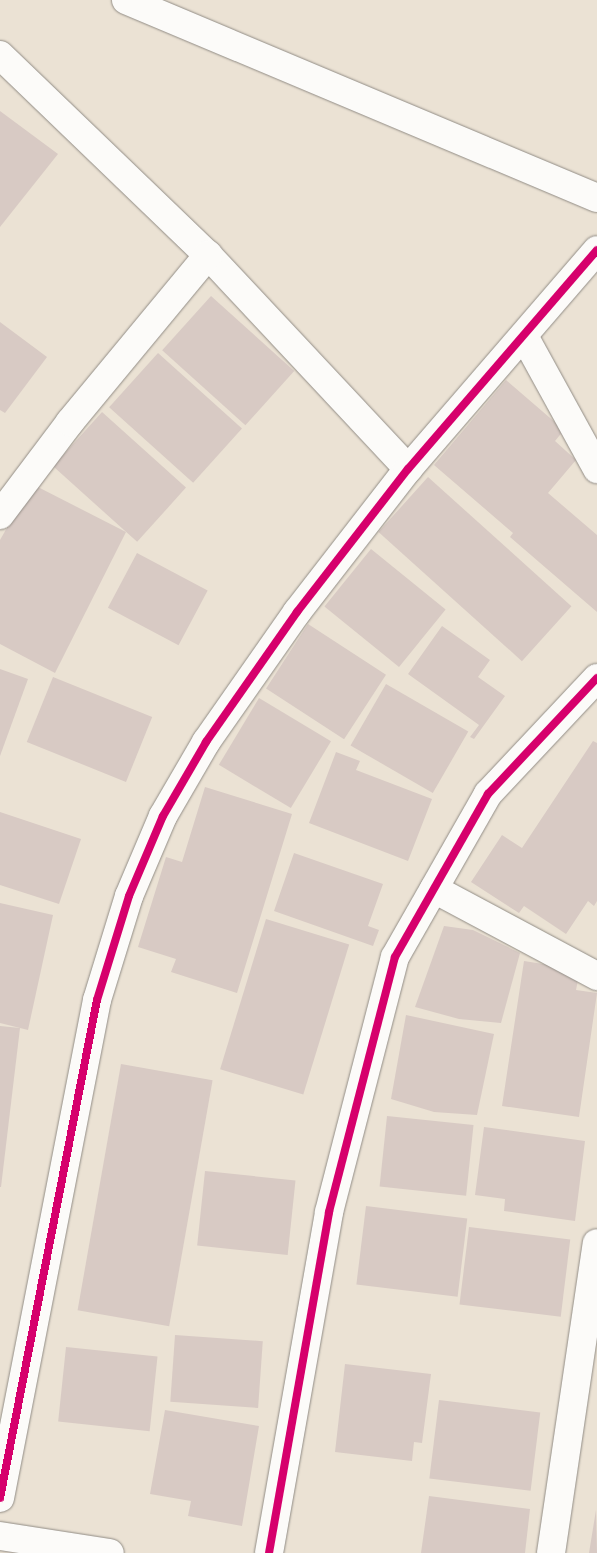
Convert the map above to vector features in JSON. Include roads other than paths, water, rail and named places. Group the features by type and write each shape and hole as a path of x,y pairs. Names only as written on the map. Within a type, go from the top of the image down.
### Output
{"street":[{"path":"126,0 597,198"},
{"path":"0,55 208,255 408,469"},
{"path":"0,1498 96,1000 129,896 163,816 206,742 297,612 408,469 597,250"},
{"path":"0,515 70,422 208,255"},
{"path":"524,336 597,468"},
{"path":"269,1553 329,1212 395,957 488,794 597,678"},
{"path":"434,889 597,976"},
{"path":"550,1553 597,1244"},
{"path":"0,1536 110,1553"}]}
